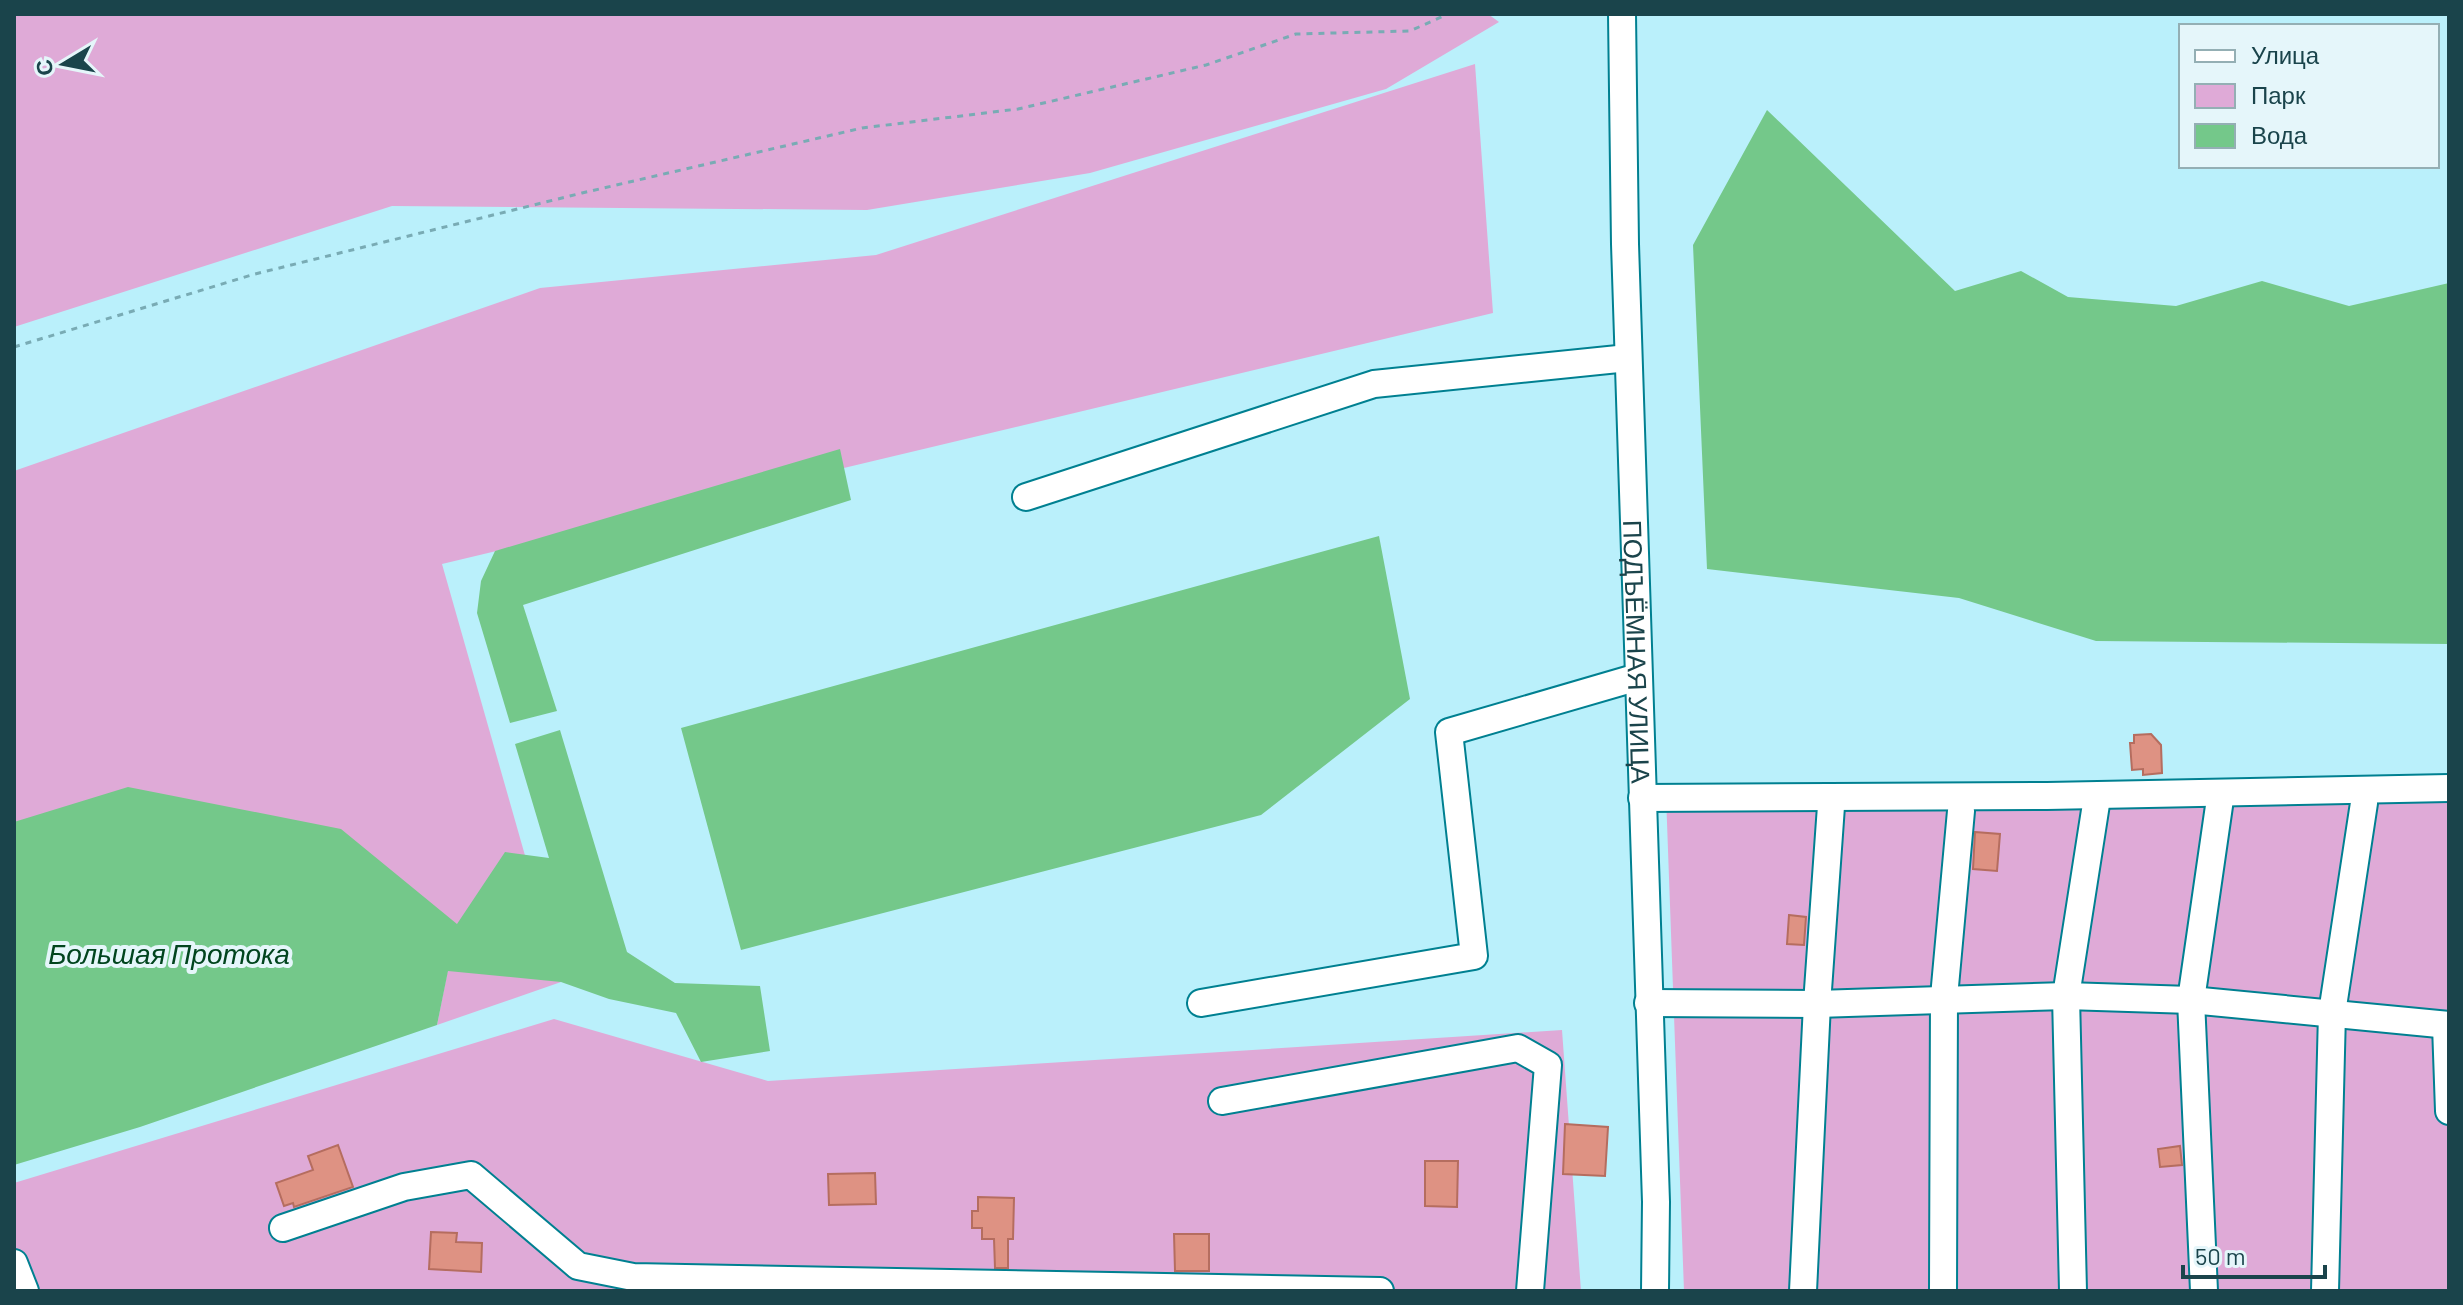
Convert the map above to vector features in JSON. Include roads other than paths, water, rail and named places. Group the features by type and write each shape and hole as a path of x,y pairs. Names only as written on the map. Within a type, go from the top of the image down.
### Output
{"street":[{"name":"ПОДЪЁМНАЯ УЛИЦА","path":"1622,14 1628,358 1656,1202 1655,1291"},
{"path":"1026,497 1374,384 1628,358"},
{"path":"1201,1003 1474,956 1449,732 1638,677"},
{"path":"1642,798 2047,796 2449,788"},
{"path":"2204,1291 2191,1000 2220,799"},
{"path":"2325,1291 2332,1013 2364,803"},
{"path":"2073,1291 2066,996 2096,804"},
{"path":"1803,1291 1817,1004 1831,806"},
{"path":"1943,1291 1944,997 1961,811"},
{"path":"1648,1003 1817,1004 1944,997 2066,996 2191,1000 2447,1025 2449,1111"},
{"path":"1222,1101 1518,1048 1548,1065 1530,1291"},
{"path":"283,1228 404,1187 471,1175 578,1266 633,1277 1380,1291"},
{"path":"14,1263 25,1291"}],"water":[{"path":"1767,110 1955,291 2021,271 2068,297 2176,306 2262,281 2349,306 2449,283 2449,644 2096,641 1959,598 1707,569 1693,245"},
{"path":"840,449 851,500 523,605 557,711 510,723 477,613 481,581 495,551"},
{"path":"1379,536 1410,699 1261,815 741,950 681,728"},
{"name":"Большая Протока","path":"560,730 627,952 675,983 760,986 770,1051 701,1062 676,1013 609,999 561,982 448,971 437,1025 140,1127 14,1165 14,822 128,787 341,829 457,924 505,852 549,858 515,744"}]}
